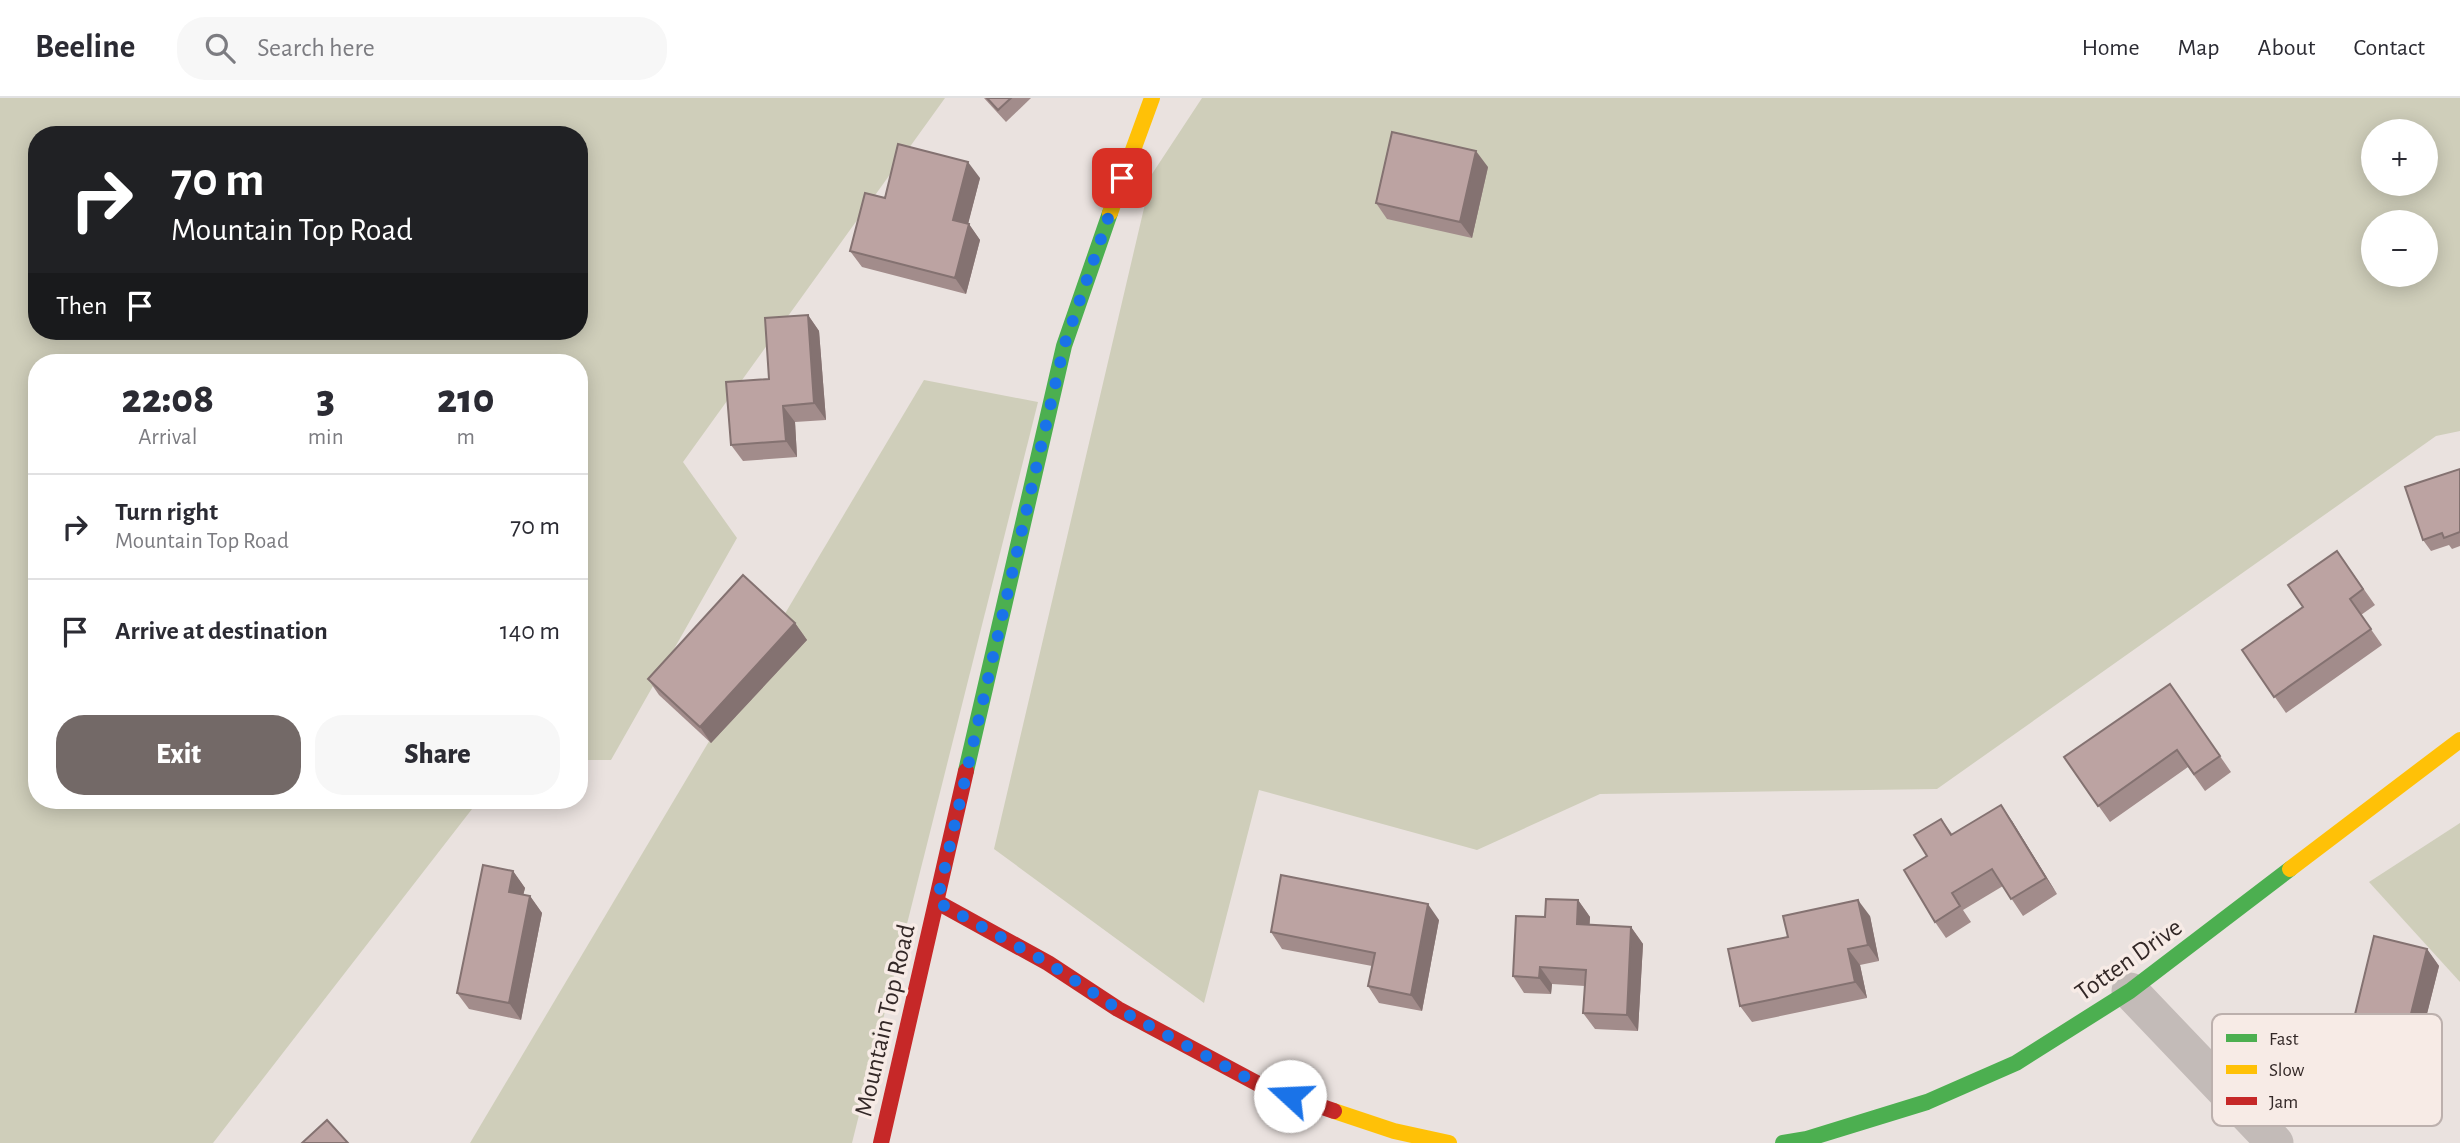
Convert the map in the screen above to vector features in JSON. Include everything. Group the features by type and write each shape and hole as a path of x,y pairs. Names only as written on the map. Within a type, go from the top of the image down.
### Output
{"street":[{"name":"Mountain Top Road","path":"881,1143 1064,346 1139,130 1153,98"},
{"name":"Totten Drive","path":"1783,1143 1807,1139 1927,1102 2016,1063 2130,992 2460,740"},
{"path":"937,902 1048,963 1118,1009 1264,1087 1394,1131 1449,1143"},
{"path":"2130,992 2212,1077"},
{"path":"2259,1126 2275,1143"}],"green space":[{"path":"0,98 945,98 683,462 737,538 611,760 588,760 588,354 28,354 28,809 472,809 213,1143 0,1143"},
{"path":"1202,98 2460,98 2460,431 2436,436 1937,789 1600,794 1477,850 1259,790 1204,1003 994,849 1152,174"},
{"path":"924,380 1038,402 852,1143 470,1143"},
{"path":"2460,823 2460,982 2369,882"}],"building":[{"path":"987,98 1011,98 998,110"},
{"path":"1392,132 1476,151 1460,222 1376,203"},
{"path":"898,144 968,162 953,220 969,224 955,278 850,251 865,193 885,198"},
{"path":"808,315 814,403 783,406 786,441 731,445 726,382 769,379 765,318"},
{"path":"2460,469 2460,532 2444,538 2442,533 2423,540 2405,487"},
{"path":"2337,551 2363,589 2350,599 2371,629 2274,697 2242,650 2303,607 2288,585"},
{"path":"743,575 795,623 700,727 648,679"},
{"path":"2170,684 2220,756 2194,774 2177,750 2098,806 2064,757"},
{"path":"2001,805 2046,878 2011,899 1992,869 1952,893 1960,906 1935,922 1904,870 1927,856 1914,835 1941,819 1951,835"},
{"path":"483,865 513,871 509,892 530,896 509,1003 457,993"},
{"path":"1281,875 1428,904 1411,995 1368,986 1375,953 1271,932"},
{"path":"1546,899 1578,900 1577,924 1631,927 1627,1015 1583,1013 1586,970 1540,967 1539,978 1513,976 1516,916 1545,917"},
{"path":"1858,900 1868,945 1848,949 1855,982 1740,1006 1728,949 1788,937 1783,916"},
{"path":"2374,936 2427,949 2411,1014 2355,1014"},
{"path":"327,1120 348,1143 302,1143"}],"traffic: fast":[{"path":"966,771 1064,346 1110,213"},
{"path":"1783,1143 1807,1139 1927,1102 2016,1063 2130,991 2290,869"}],"traffic: slow":[{"path":"1110,213 1152,98"},
{"path":"2290,869 2460,740"},
{"path":"1334,1111 1394,1131 1449,1143"}],"traffic: jam":[{"path":"881,1143 966,771"},
{"path":"937,902 1048,963 1118,1009 1264,1087 1334,1111"}],"route":[{"path":"1122,178 1064,346 937,902 1048,963 1118,1009 1264,1087 1290,1096"}]}
